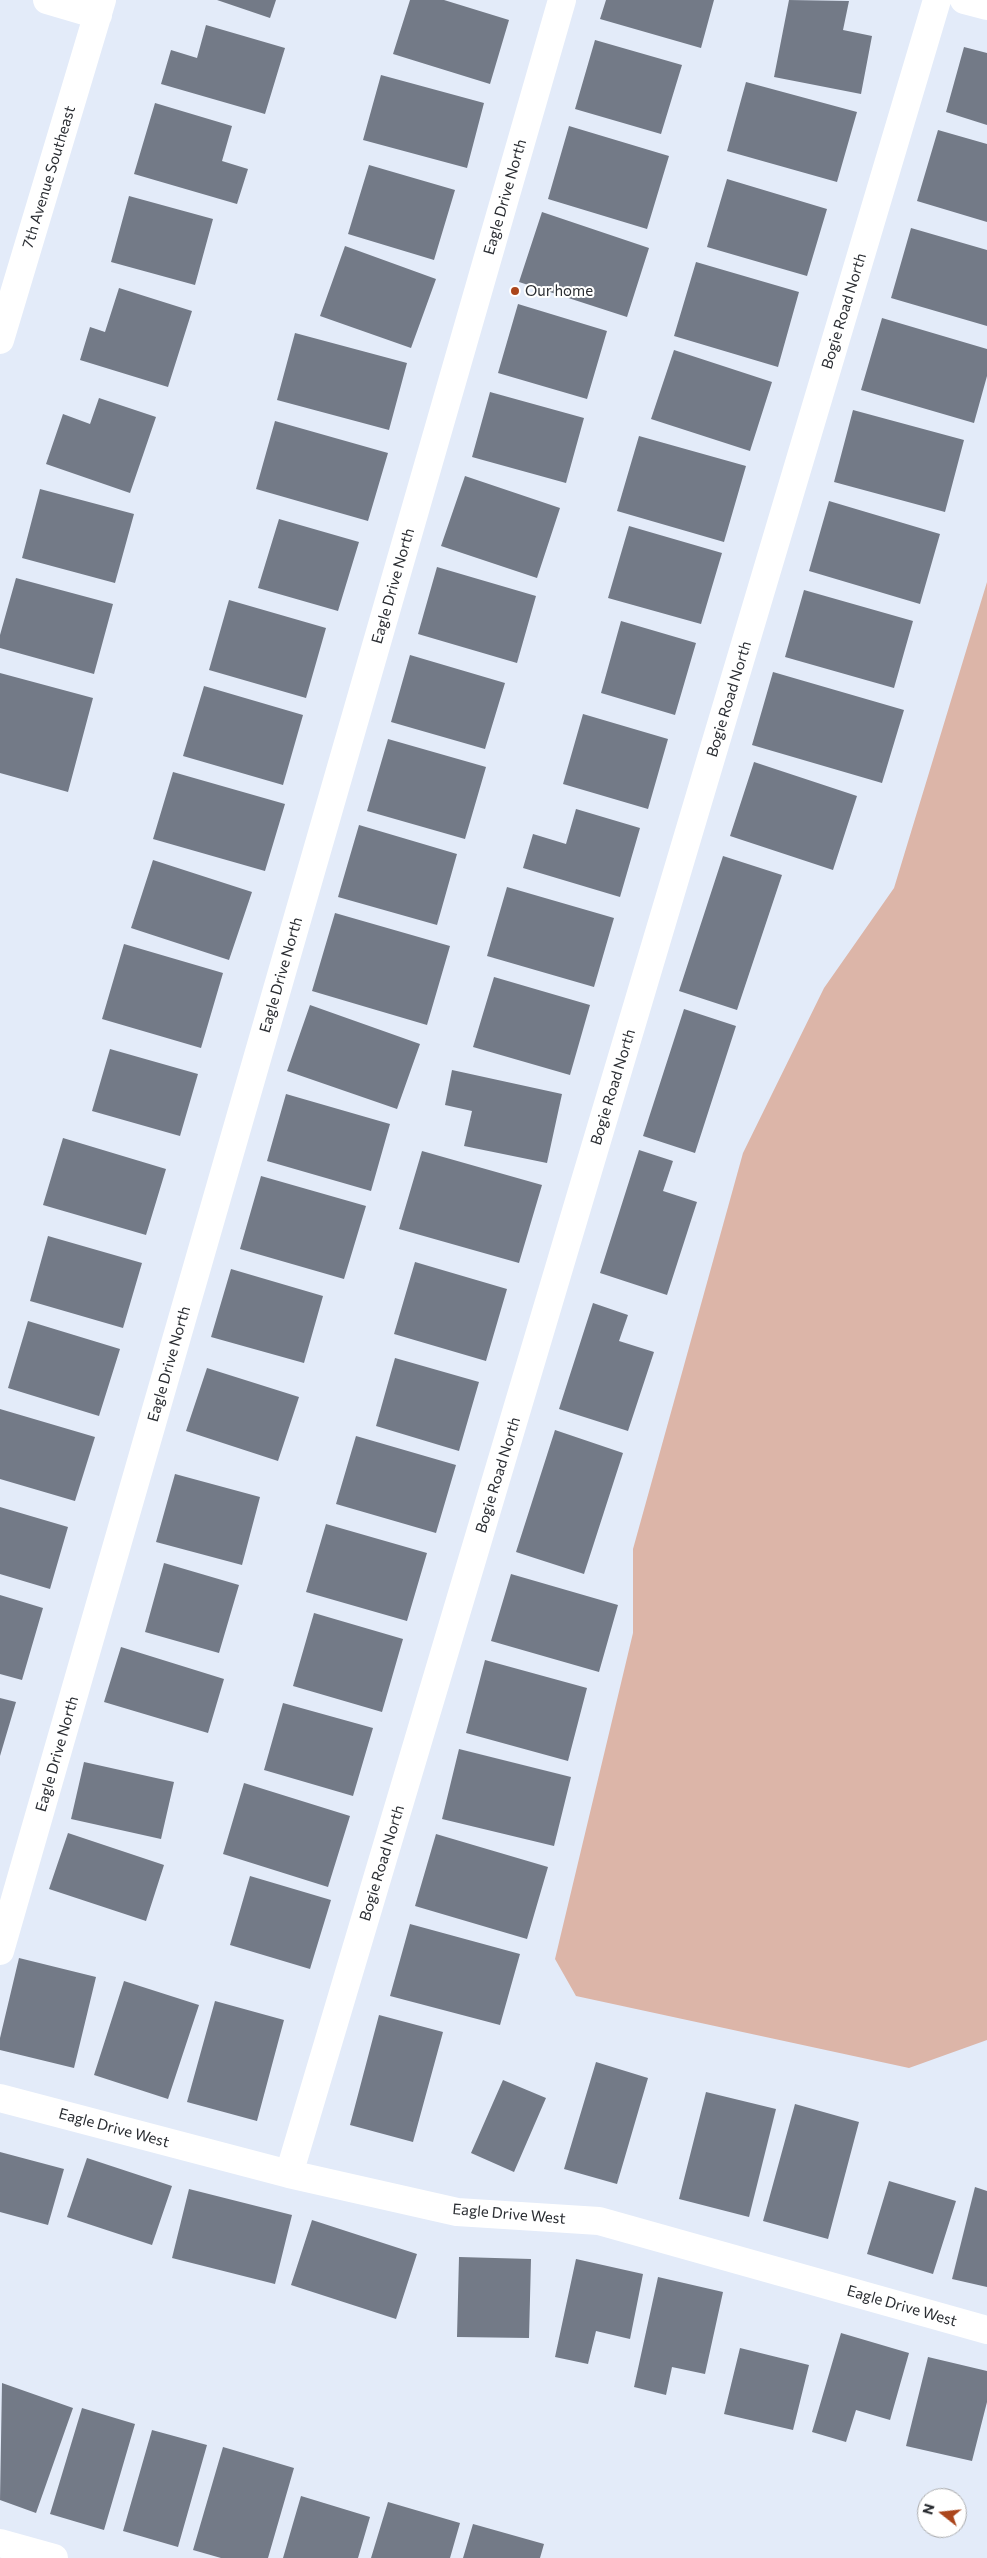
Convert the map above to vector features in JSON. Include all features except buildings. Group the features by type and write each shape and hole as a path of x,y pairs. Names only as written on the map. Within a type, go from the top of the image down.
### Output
{"street":[{"path":"47,0 100,7"},
{"name":"Eagle Drive North","path":"0,1951 562,0"},
{"name":"Bogie Road North","path":"289,2174 937,0"},
{"path":"964,0 987,6"},
{"name":"7th Avenue Southeast","path":"0,340 100,7"},
{"name":"Eagle Drive West","path":"0,2098 289,2174 457,2212 599,2221 987,2330"},
{"path":"0,2543 54,2558"}],"shaded area":[{"path":"987,582 987,2040 909,2068 576,1996 555,1959 633,1633 633,1549 743,1153 824,988 894,888"}],"place":[{"name":"Our home","path":"515,291"}]}
